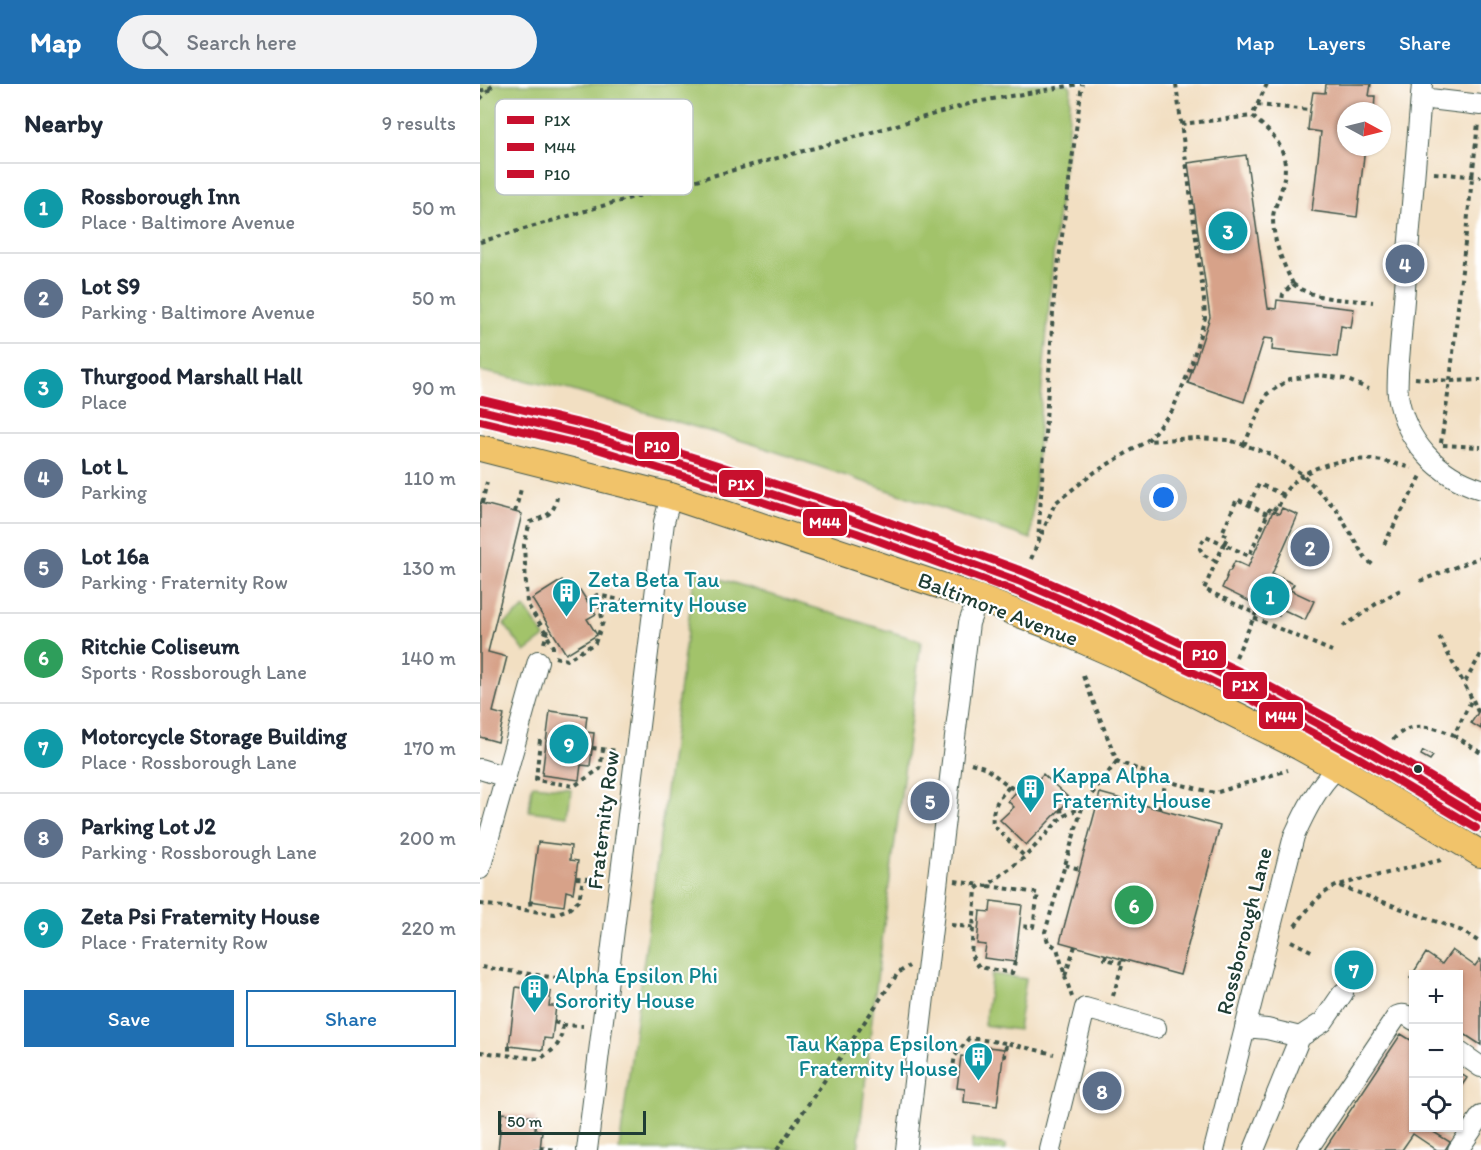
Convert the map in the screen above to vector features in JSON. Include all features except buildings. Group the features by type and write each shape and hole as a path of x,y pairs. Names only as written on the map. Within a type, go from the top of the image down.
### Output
{"main road":[{"name":"Baltimore Avenue","path":"480,410 597,438 699,470 870,526 1022,582 1152,640 1253,689 1365,748 1481,819"},
{"name":"Baltimore Avenue","path":"480,448 670,496 978,598 1050,626 1121,657 1338,768 1481,854"}],"street":[{"path":"1481,105 1422,91 1398,376 1398,394 1402,411 1408,428 1418,445 1448,474 1481,489"},
{"name":"Fraternity Row","path":"587,1150 664,522 670,496"},
{"path":"906,1150 969,623 978,598"},
{"path":"480,869 541,655"},
{"name":"Rossborough Lane","path":"1214,1150 1294,836 1320,788 1338,768 1365,748"},
{"path":"480,770 506,777"},
{"path":"1254,1150 1300,1037 1323,1022 1343,993"},
{"path":"1050,1150 1085,1008 1156,1028"},
{"path":"1307,1150 1397,1016 1402,1014 1409,1017"},
{"path":"1245,1027 1267,1029 1300,1037"},
{"path":"1220,1045 1238,1053"},
{"path":"1463,1054 1481,1067"},
{"path":"1458,1150 1481,1116"}],"path":[{"path":"480,99 495,84"},
{"path":"693,181 976,102 1081,84 1054,297 1038,542"},
{"path":"1031,559 1055,503 1095,472 1147,441 1172,411 1190,369 1205,318 1176,84"},
{"path":"1252,116 1267,84"},
{"path":"480,91 490,88"},
{"path":"1257,105 1310,110"},
{"path":"1181,124 1252,116 1271,132 1283,148 1286,169 1282,190 1273,214 1274,235 1293,284 1303,292 1323,297 1373,302"},
{"path":"1477,140 1471,176 1450,381 1440,447 1481,447"},
{"path":"1437,173 1481,177"},
{"path":"480,242 642,195"},
{"path":"1282,300 1283,294 1293,284"},
{"path":"1244,445 1267,394 1290,379 1320,375 1346,379 1369,389"},
{"path":"1398,376 1450,381 1480,380"},
{"path":"1147,441 1195,438 1229,440 1268,453 1302,474 1336,509 1365,558 1373,565"},
{"path":"1216,561 1204,555 1200,549 1206,536 1249,556 1271,507 1277,510 1287,489 1302,474 1335,462 1345,461 1375,460 1414,469"},
{"path":"1384,544 1424,471"},
{"path":"482,503 487,482"},
{"path":"1249,505 1259,484 1284,495"},
{"path":"515,512 521,489"},
{"path":"557,497 555,508 545,517 530,522 524,545 527,604 554,647 551,656 567,660 595,643 603,622 597,595"},
{"path":"1268,514 1237,499 1222,533 1228,536 1204,589 1255,616 1332,651"},
{"path":"1420,581 1481,557"},
{"path":"1343,626 1402,589"},
{"path":"588,601 597,595 644,605"},
{"path":"1239,651 1259,606"},
{"path":"541,655 549,627"},
{"path":"1439,637 1478,712"},
{"path":"1464,684 1481,654"},
{"path":"1083,676 1117,761 1166,781 1215,794 1288,770"},
{"path":"1454,735 1472,699"},
{"path":"1392,741 1399,733 1409,728 1432,727 1454,735 1481,753"},
{"path":"540,740 536,780 574,786 600,769 603,750"},
{"path":"592,748 625,752"},
{"path":"1071,995 1057,948 1048,942 1045,932 1082,807 1117,761"},
{"path":"984,767 1017,792"},
{"path":"1159,809 1166,781"},
{"path":"1009,787 998,798 992,816 993,825 1025,857"},
{"path":"987,886 1025,857 1062,817 1082,807"},
{"path":"1061,808 1062,817"},
{"path":"1295,926 1316,899 1338,885 1441,860"},
{"path":"1065,865 1080,868"},
{"path":"576,878 609,881"},
{"path":"480,904 555,914 569,909 579,900 583,879"},
{"path":"958,882 1038,893 1033,927 1019,926"},
{"path":"981,885 976,889 975,928 971,955 979,967 1012,973 1014,962"},
{"path":"1338,885 1462,931 1481,943"},
{"path":"530,901 531,910"},
{"path":"953,925 975,928"},
{"path":"1291,941 1314,952"},
{"path":"1065,976 1074,946"},
{"path":"777,1150 898,973 929,952"},
{"path":"1106,955 1105,959 1123,961 1110,1006"},
{"path":"482,967 595,983"},
{"path":"554,1022 590,1027"},
{"path":"480,1052 540,1059 555,1049 561,1040 564,1025"},
{"path":"951,1073 955,1056 969,1038 1006,1043 1072,1059"},
{"path":"1003,1057 1006,1043"},
{"path":"509,1046 509,1056"},
{"path":"935,1070 959,1074"},
{"path":"540,1148 558,1150"}],"green space":[{"path":"480,84 1069,84 1071,88 1067,144 1055,235 1031,539 756,445 570,390 480,371"},
{"path":"695,571 921,641 873,1010 858,1150 619,1150"},
{"path":"525,608 545,637 525,652 504,624"},
{"path":"532,785 571,789 568,816 529,811"},
{"path":"992,974 1026,979 1018,1030 984,1025"},
{"path":"972,1140 1006,1145 1006,1150 971,1150"}],"transit line":[{"name":"P10","path":"482,400 600,428 702,460 864,513 1025,572 1258,680 1369,740 1481,807"},
{"name":"P1X","path":"480,410 597,438 699,470 860,523 1021,582 1091,612 1253,689 1364,749 1481,819"},
{"name":"M44","path":"480,421 594,448 696,480 857,533 1017,592 1087,622 1248,698 1359,758 1476,828"}],"place":[{"name":"Thurgood Marshall Hall","path":"1228,231"},
{"name":"Lot L","path":"1405,264"},
{"name":"Lot S9","path":"1310,547"},
{"name":"Rossborough Inn","path":"1270,596"},
{"name":"Zeta Beta Tau Fraternity House","path":"567,618"},
{"name":"Zeta Psi Fraternity House","path":"569,744"},
{"name":"Lot 16a","path":"930,801"},
{"name":"Kappa Alpha Fraternity House","path":"1031,814"},
{"name":"Ritchie Coliseum","path":"1134,905"},
{"name":"Motorcycle Storage Building","path":"1354,970"},
{"name":"Alpha Epsilon Phi Sorority House","path":"534,1014"},
{"name":"Tau Kappa Epsilon Fraternity House","path":"979,1082"},
{"name":"Parking Lot J2","path":"1102,1091"}]}
